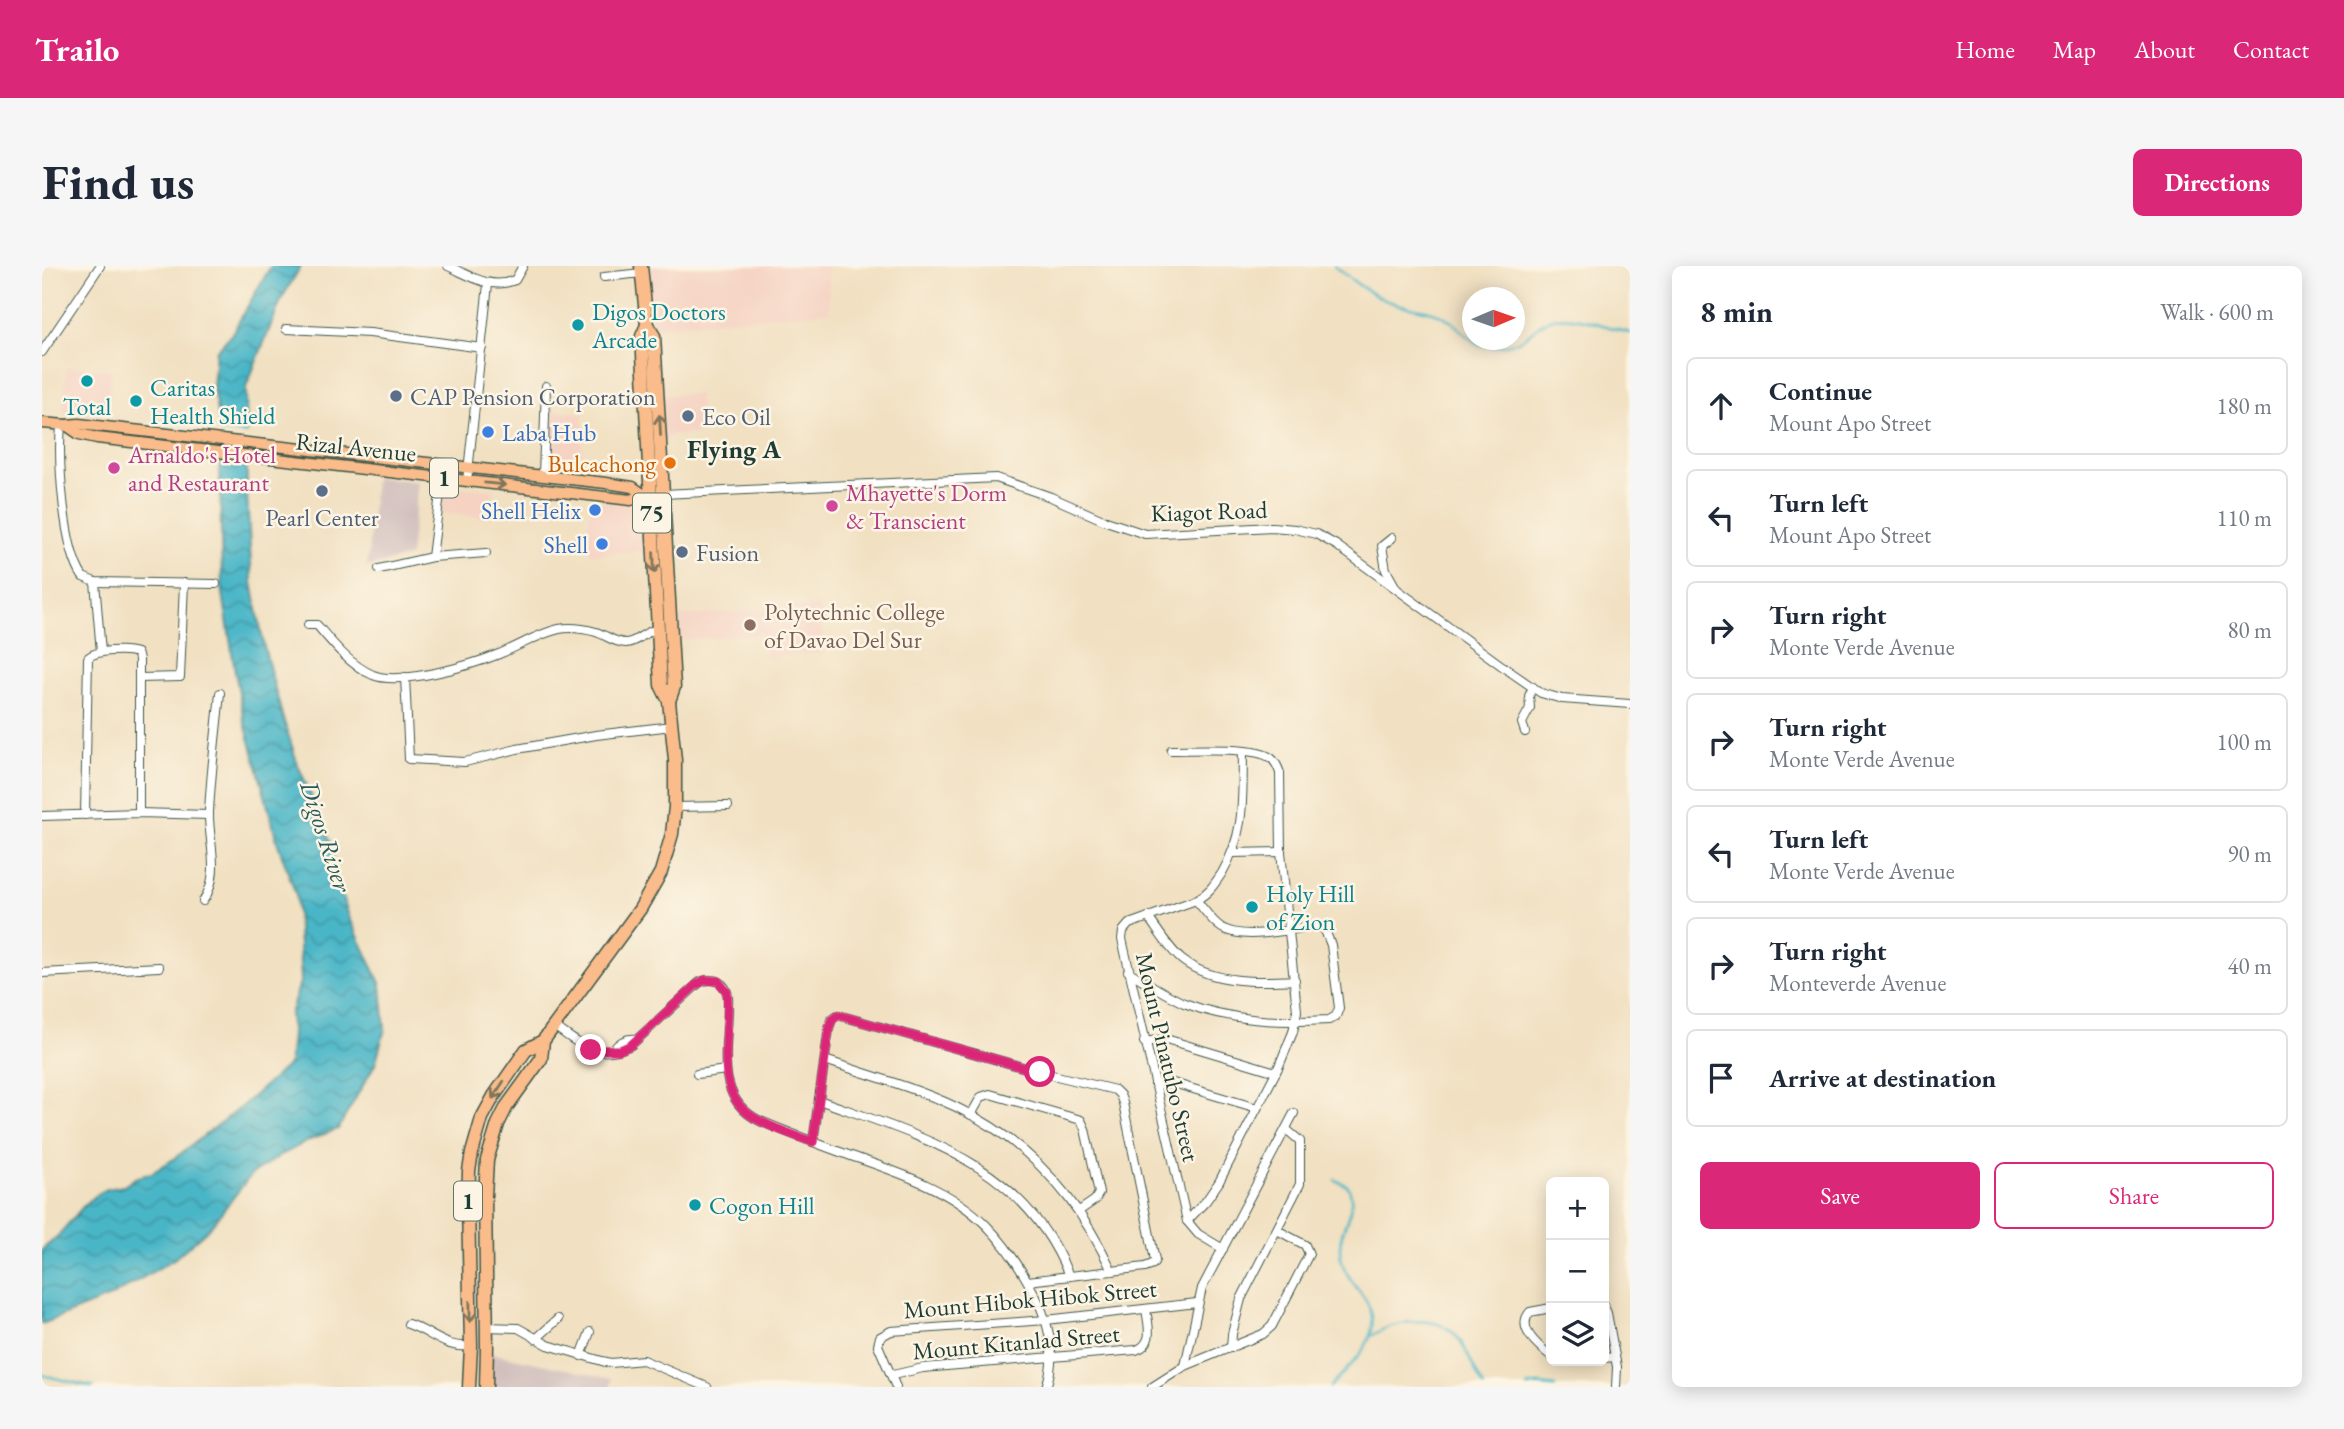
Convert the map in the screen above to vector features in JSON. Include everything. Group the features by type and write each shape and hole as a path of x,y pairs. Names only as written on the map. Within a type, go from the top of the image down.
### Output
{"highway":[{"name":"75","path":"642,270 647,325 642,336 653,494"},
{"name":"1","path":"469,1387 471,1346 468,1171 482,1118 526,1050 543,1041 640,909 653,888 667,854 675,807 669,701 674,687 664,629 653,494"},
{"name":"1","path":"486,1387 487,1160 498,1124 507,1107 541,1059 543,1041"}],"main road":[{"name":"Rizal Avenue","path":"42,423 79,424 543,476 633,487 653,494"},
{"name":"Rizal Avenue","path":"63,425 84,436 204,451 631,499 653,494"},
{"path":"233,454 235,441"}],"street":[{"path":"42,352 100,266"},
{"path":"448,266 466,269 488,285 515,280 523,266"},
{"path":"604,277 642,270"},
{"path":"467,481 488,285"},
{"path":"286,329 370,334 482,348"},
{"path":"543,476 546,386"},
{"path":"63,425 60,472 72,553 83,577 96,582 216,584"},
{"path":"432,557 442,478"},
{"name":"Kiagot Road","path":"653,494 996,478 1145,534 1272,527 1295,529 1317,534 1336,545 1532,687 1562,699 1630,704"},
{"path":"1392,538 1382,546 1386,570 1397,591"},
{"path":"379,569 432,557 486,554"},
{"path":"96,582 101,652"},
{"path":"139,678 180,677 184,583"},
{"path":"308,625 317,625 348,659 363,670 376,676 405,677 473,663 562,628 597,632 626,643 649,630 664,629"},
{"path":"85,815 88,658 92,653 101,652 135,652 139,656 139,813"},
{"path":"405,677 409,759 466,762 517,749 672,726"},
{"path":"1524,732 1522,723 1530,708 1529,696 1532,687"},
{"path":"203,901 212,877 213,852 209,815 220,693"},
{"path":"1171,750 1257,752 1276,764 1280,781 1281,852 1295,981 1296,1022 1276,1072 1219,1182 1187,1221 1194,1232 1223,1249"},
{"name":"Mount Pinatubo Street","path":"1187,1221 1122,939 1123,931 1129,924 1196,900 1211,890 1233,853 1240,826 1243,751"},
{"path":"675,807 728,806"},
{"path":"42,816 139,813 209,815"},
{"path":"1233,853 1281,852"},
{"path":"1128,971 1183,1002 1205,1010 1252,1020 1296,1022 1329,1020 1336,1017 1339,1008 1331,944 1324,928 1315,926 1248,934 1231,932 1217,924 1196,900"},
{"path":"1149,917 1167,945 1194,968 1209,974 1261,982 1295,981"},
{"path":"42,972 159,967"},
{"path":"554,1026 587,1049 620,1050 631,1045 696,985 705,980 722,984 727,992 728,1086 747,1113 760,1121 893,1171 954,1200 985,1224 1028,1281 1046,1320 1051,1357 1046,1387"},
{"path":"813,1142 830,1023 841,1015 1040,1072 1115,1090 1123,1103 1155,1260 1150,1266 1028,1281"},
{"path":"1144,1042 1166,1039 1276,1072"},
{"path":"825,1060 924,1094 971,1115 1022,1149 1053,1177 1079,1211 1112,1271"},
{"path":"697,1074 726,1070"},
{"path":"1155,1084 1173,1083 1258,1108"},
{"path":"971,1115 981,1097 990,1094 1081,1120 1086,1129 1099,1189 1095,1200 1079,1211"},
{"path":"819,1100 930,1140 983,1170 1008,1190 1030,1213 1054,1246 1069,1276"},
{"path":"1185,1366 1202,1288 1294,1113"},
{"path":"1231,1348 1237,1307 1301,1180 1300,1141 1286,1129"},
{"path":"1152,1387 1185,1366 1263,1335 1272,1326 1308,1251 1305,1245 1277,1230"},
{"name":"Mount Hibok Hibok Street","path":"896,1387 893,1375 877,1345 885,1333 1046,1320 1197,1303"},
{"name":"Mount Kitanlad Street","path":"893,1375 923,1368 1142,1348 1149,1340 1146,1308"},
{"path":"1546,1309 1530,1312 1524,1324 1534,1340 1546,1351"},
{"path":"537,1339 558,1319"},
{"path":"408,1324 428,1332 444,1344 471,1346"},
{"path":"1609,1324 1618,1376 1616,1387"},
{"path":"487,1326 517,1328 555,1348 611,1363 643,1360 707,1387"},
{"path":"581,1356 590,1332"},
{"path":"1609,1358 1615,1357"}],"shaded area":[{"path":"649,266 828,266 830,312 653,327"},
{"path":"66,367 111,370 107,415 63,412"},
{"path":"699,394 700,434 671,435 662,443 660,395"},
{"path":"549,409 583,414 581,468 546,465"},
{"path":"375,477 418,482 410,556 367,567"},
{"path":"445,486 494,490 491,518 442,513"},
{"path":"590,499 641,504 644,551 590,555"},
{"name":"Polytechnic College of Davao Del Sur","path":"820,606 823,653 765,657 763,634 680,640 679,616"},
{"path":"490,1353 612,1379 610,1387 488,1387"}],"water":[{"name":"Digos River","path":"271,266 301,266 282,298 246,387 247,493 252,582 264,647 282,715 298,765 331,843 336,879 350,919 381,985 385,1029 375,1064 338,1129 281,1155 252,1174 209,1228 174,1259 110,1297 42,1324 42,1250 88,1201 106,1189 124,1186 135,1178 152,1173 175,1158 241,1107 289,1064 292,1035 290,1014 301,979 296,895 278,844 244,720 235,671 222,587 219,425 213,388 216,351 231,335"}],"pier":[{"path":"216,432 250,435 250,463 216,460"}],"waterway":[{"path":"1334,266 1380,298 1445,317 1473,341 1486,346 1498,347 1514,343 1547,320 1561,318 1591,321 1630,333"},
{"path":"1330,1387 1367,1344 1372,1319 1369,1306 1349,1277 1342,1261 1342,1233 1350,1210 1351,1195 1348,1186 1335,1180"},
{"path":"1371,1336 1403,1323 1428,1322 1439,1325 1458,1338 1484,1387"},
{"path":"42,1375 93,1387"},
{"path":"1527,1387 1555,1387"}],"place":[{"name":"Digos Doctors Arcade","path":"578,325"},
{"name":"Total","path":"87,381"},
{"name":"CAP Pension Corporation","path":"396,396"},
{"name":"Caritas Health Shield","path":"136,401"},
{"name":"Eco Oil","path":"688,416"},
{"name":"Laba Hub","path":"488,432"},
{"name":"Bulcachong","path":"670,463"},
{"name":"Arnaldo's Hotel and Restaurant","path":"114,468"},
{"name":"Pearl Center","path":"322,491"},
{"name":"Mhayette's Dorm & Transcient","path":"832,506"},
{"name":"Shell Helix","path":"595,510"},
{"name":"Shell","path":"602,544"},
{"name":"Fusion","path":"682,552"},
{"name":"Polytechnic College of Davao Del Sur","path":"750,625"},
{"name":"Holy Hill of Zion","path":"1252,907"},
{"name":"Cogon Hill","path":"695,1205"}],"district":[{"name":"Flying A","path":"734,449"}],"route":[{"path":"591,1050 620,1050 631,1045 700,982 718,981 727,992 726,1070 732,1094 741,1108 753,1118 813,1142 829,1028 838,1015 1040,1072"}]}
